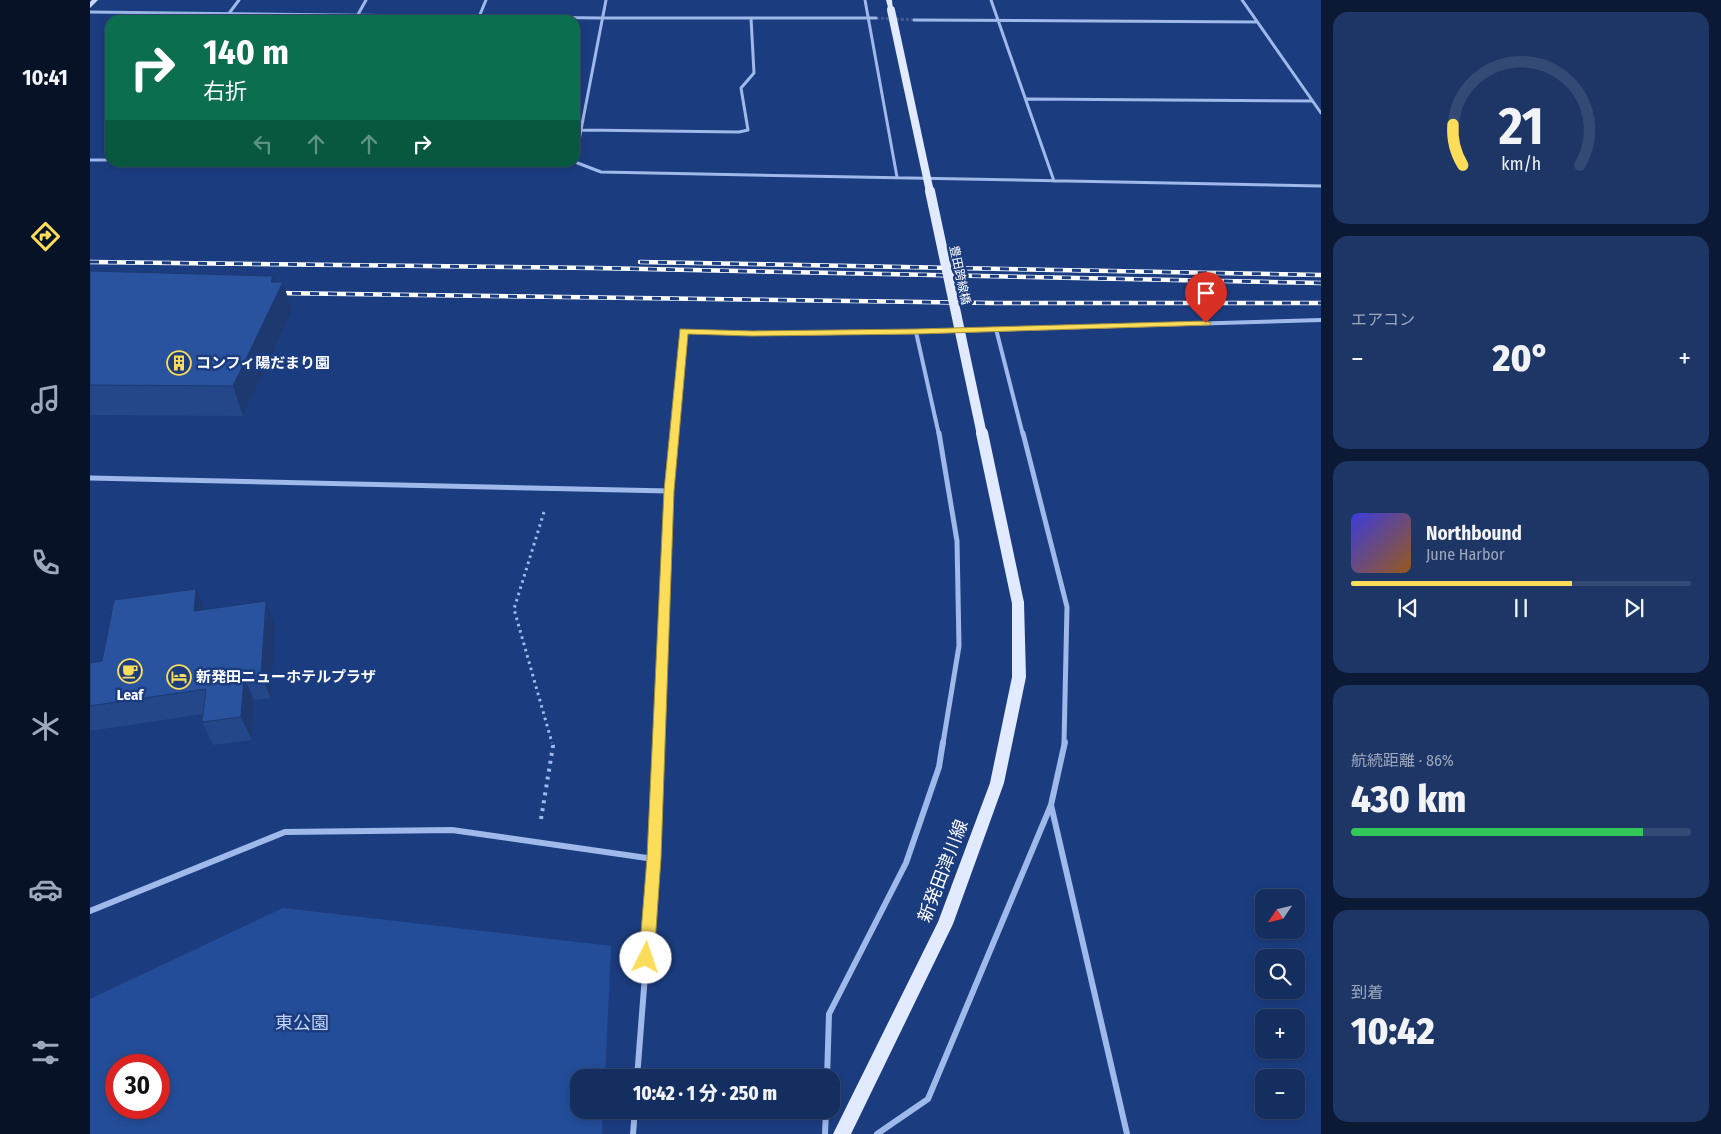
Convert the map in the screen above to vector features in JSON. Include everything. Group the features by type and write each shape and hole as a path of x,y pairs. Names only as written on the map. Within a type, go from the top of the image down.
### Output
{"main road":[{"name":"豊田跨線橋","path":"890,5 1018,603"},
{"name":"新発田津川線","path":"842,1134 945,924 997,783 1019,676 1018,603"}],"street":[{"path":"90,6 95,0"},
{"path":"90,12 226,15 239,0"},
{"path":"358,15 366,0"},
{"path":"480,15 486,0"},
{"path":"580,135 606,0"},
{"path":"866,0 867,18 897,177"},
{"path":"991,0 1054,181"},
{"path":"1242,0 1321,113"},
{"path":"580,18 876,18"},
{"path":"581,130 739,132 748,130 740,88 754,73 751,18"},
{"path":"914,20 1258,22"},
{"path":"1027,99 1312,101"},
{"path":"90,160 105,160"},
{"path":"580,164 601,172 1321,186"},
{"path":"638,1069 654,858 669,491 684,331 752,334 916,332 1321,320"},
{"path":"877,1134 928,1099 1051,805 1066,736 1067,607 996,329"},
{"path":"827,1069 829,1014 906,863 939,767 959,646 957,541 934,407 916,332"},
{"path":"90,478 669,491"},
{"path":"1051,805 1127,1134"},
{"path":"90,911 285,832 452,830 654,858"},
{"path":"633,1134 634,1119"},
{"path":"825,1134 826,1119"}],"path":[{"path":"537,842 553,746 514,609 552,487"}],"green space":[{"name":"東公園","path":"283,908 611,946 605,1069 570,1069 570,1119 603,1119 602,1134 90,1134 90,999"}],"building":[{"name":"コンフィ陽だまり園","path":"90,271 273,276 271,282 283,282 233,386 90,385"},
{"path":"196,589 194,611 266,601 261,675 244,677 241,717 202,722 206,689 90,706 90,663 102,661 114,600"}],"tunnel":[{"path":"876,18 914,20"}],"railway":[{"path":"90,262 595,268 1321,283"},
{"path":"640,262 1321,275"},
{"path":"274,293 993,303 1321,303"}],"place":[{"name":"コンフィ陽だまり園","path":"179,363"},
{"name":"Leaf","path":"130,671"},
{"name":"新発田ニューホテルプラザ","path":"179,677"}],"route":[{"path":"646,958 654,858 669,491 684,331 752,334 916,332 1206,323"}]}
